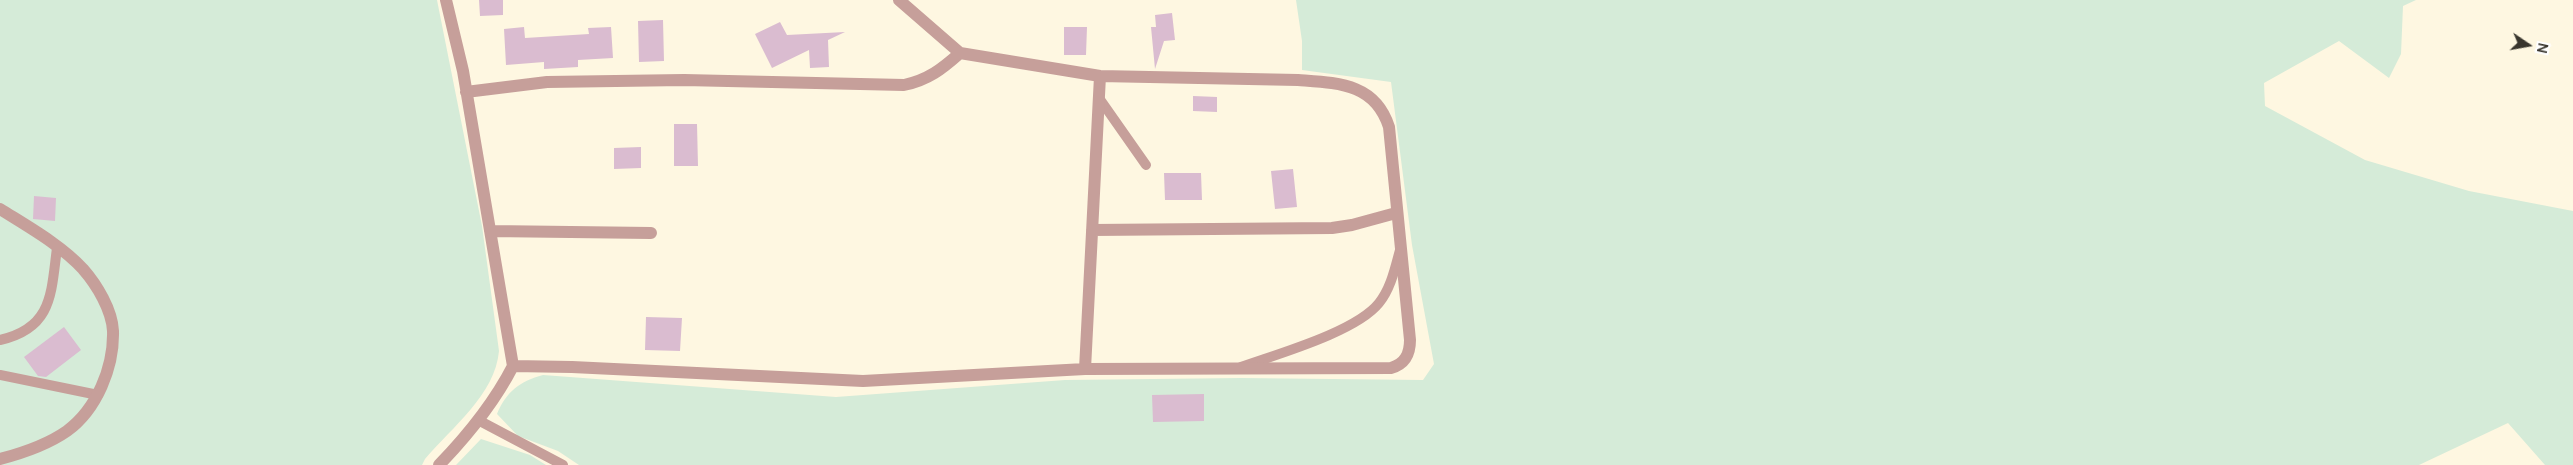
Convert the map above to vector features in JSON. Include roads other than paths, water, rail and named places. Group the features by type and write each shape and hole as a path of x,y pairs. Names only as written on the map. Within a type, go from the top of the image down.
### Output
{"street":[{"path":"439,465 478,420 504,383 513,366 466,92 446,0"},
{"path":"513,366 572,367 863,381 1085,369 1382,368 1396,366 1408,356 1410,340 1389,127 1384,111 1377,101 1365,93 1325,82 1100,76 960,53 899,0"},
{"path":"466,92 547,82 655,80 904,85 920,82 937,74 960,53"},
{"path":"1085,369 1100,76"},
{"path":"0,209 57,248 83,269 107,307 113,330 111,352 98,395 83,417 67,431 40,446 0,459"},
{"path":"1092,230 1332,228 1352,225 1396,213"},
{"path":"490,231 651,233"}],"lane":[{"path":"1099,98 1146,165"},
{"path":"0,340 29,330 42,315 51,299 57,248"},
{"path":"1240,367 1313,341 1361,319 1380,302 1386,292 1400,250"},
{"path":"0,376 98,395"},
{"path":"478,420 563,465"}]}
